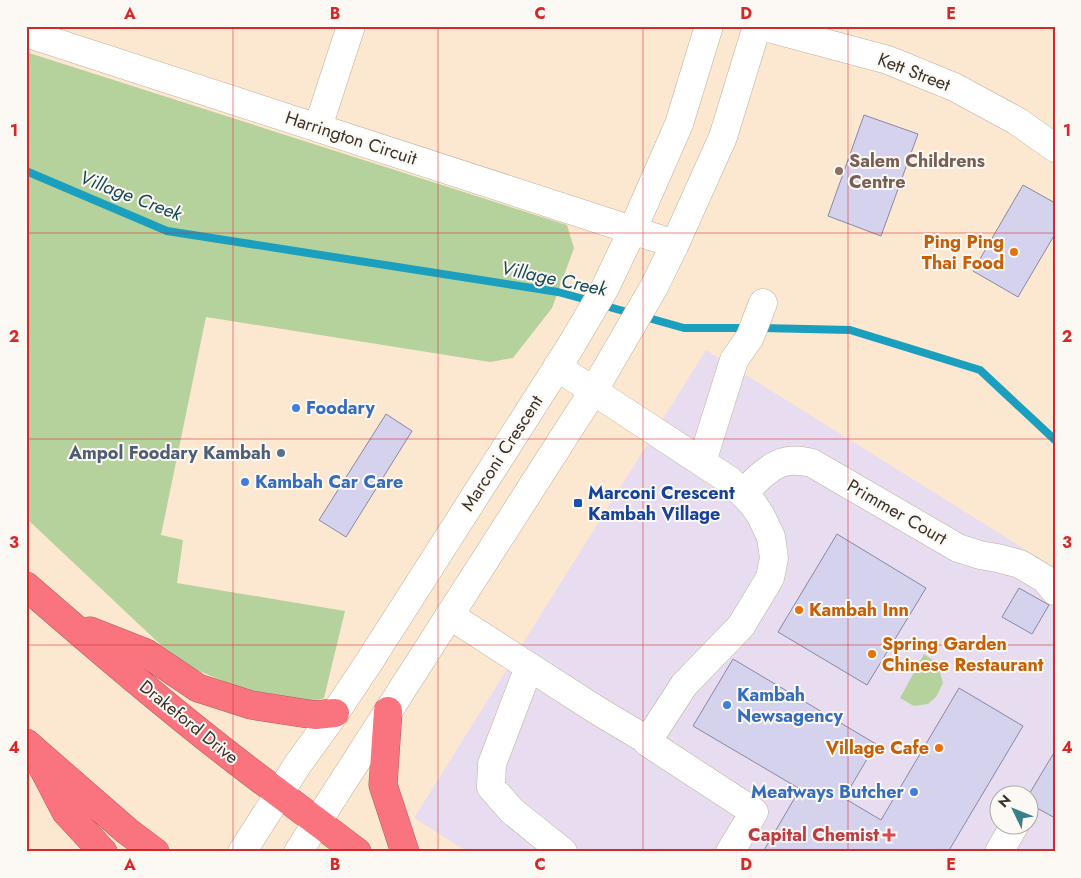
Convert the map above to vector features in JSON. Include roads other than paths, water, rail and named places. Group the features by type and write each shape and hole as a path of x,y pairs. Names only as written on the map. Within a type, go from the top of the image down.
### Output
{"highway":[{"name":"Drakeford Drive","path":"26,586 68,623 205,735 357,852"},
{"path":"68,623 146,654 198,688 251,705 315,716 336,713"},
{"path":"388,711 383,785 405,852"},
{"path":"30,747 66,812 103,852"},
{"path":"30,747 154,852"}],"street":[{"path":"318,127 351,26"},
{"name":"Marconi Crescent","path":"242,852 298,764 336,713 369,662 605,288 679,124 709,26"},
{"path":"298,852 538,479 594,390 647,299 675,244 723,138 759,26"},
{"name":"Kett Street","path":"759,26 888,60 954,87 1018,122 1055,148"},
{"name":"Harrington Circuit","path":"26,33 675,244"},
{"path":"702,462 734,360 750,338 763,302"},
{"path":"557,366 729,480 743,493 761,516 771,537 774,558 770,578 741,626 684,685 647,742"},
{"name":"Primmer Court","path":"743,493 764,472 782,462 797,460 812,463 958,548 1020,564 1045,579 1055,591"},
{"path":"449,615 644,739 754,812 730,852"},
{"path":"529,667 492,764 491,787 512,811 563,852"},
{"path":"999,852 1008,836"}],"waterway":[{"name":"Village Creek","path":"26,171 167,231 558,292 591,301"},
{"name":"Village Creek","path":"602,305 684,328 747,328"},
{"name":"Village Creek","path":"758,328 850,330 980,370 1055,440"}],"place":[{"name":"Salem Childrens Centre","path":"839,171"},
{"name":"Ping Ping Thai Food","path":"1014,252"},
{"name":"Foodary","path":"296,408"},
{"name":"Ampol Foodary Kambah","path":"281,453"},
{"name":"Kambah Car Care","path":"245,482"},
{"name":"Marconi Crescent Kambah Village","path":"578,503"},
{"name":"Kambah Inn","path":"799,610"},
{"name":"Spring Garden Chinese Restaurant","path":"872,654"},
{"name":"Kambah Newsagency","path":"727,705"},
{"name":"Village Cafe","path":"939,748"},
{"name":"Meatways Butcher","path":"914,792"},
{"name":"Capital Chemist","path":"889,835"}]}
